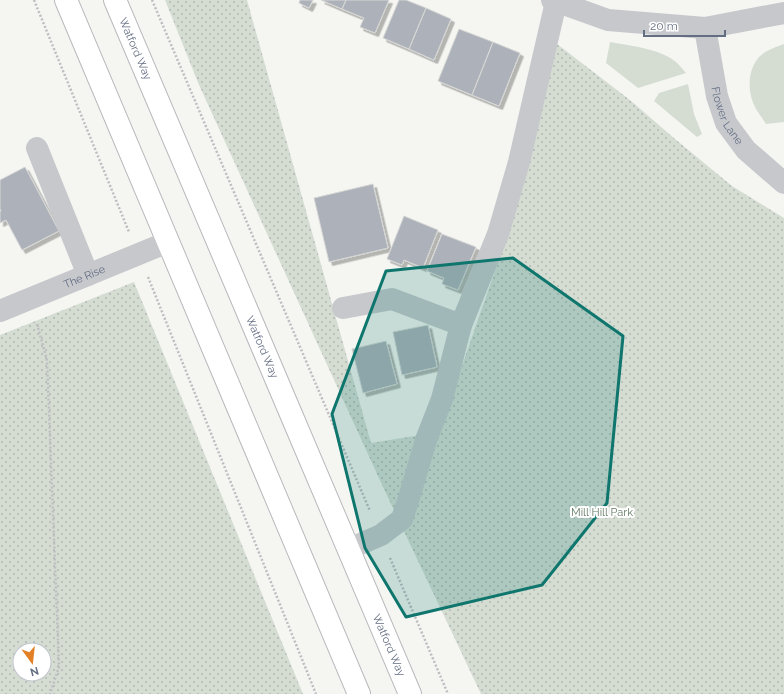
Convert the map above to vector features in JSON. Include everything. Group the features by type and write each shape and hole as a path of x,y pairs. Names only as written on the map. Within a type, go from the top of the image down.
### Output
{"highway":[{"path":"66,0 359,694"},
{"name":"Watford Way","path":"115,0 410,694"}],"street":[{"path":"349,549 381,535 402,518 426,440 442,399 460,325 498,234 519,162 554,1 608,20 705,28 784,13"},
{"name":"Flower Lane","path":"705,28 717,96 726,123 746,150 784,183"},
{"path":"37,148 88,275"},
{"name":"The Rise","path":"0,311 168,242"},
{"path":"343,308 392,299 460,325"}],"path":[{"path":"34,0 139,255 316,694"},
{"path":"152,0 448,694"},
{"path":"26,300 36,322 47,360 59,667 50,694"}],"highlighted area":[{"path":"513,258 623,336 607,503 542,585 406,617 365,548 332,414 386,271"}],"green space":[{"name":"Mill Hill Park","path":"165,0 247,0 371,443 439,432 512,222 557,44 630,100 732,186 784,218 784,694 481,694 383,487 199,85"},
{"path":"610,42 657,52 674,60 686,73 638,88 606,63"},
{"path":"784,44 784,122 766,124 753,103 750,89 750,75 759,57"},
{"path":"688,84 694,114 702,134 697,137 654,101 659,93"},
{"path":"134,282 303,694 0,694 0,335"}],"building":[{"path":"300,0 313,0 309,8 299,3"},
{"path":"321,0 346,0 342,9"},
{"path":"346,0 389,0 375,33 360,27 364,18 342,9"},
{"path":"399,0 406,0 426,8 409,49 383,38"},
{"path":"426,8 451,19 434,60 409,49"},
{"path":"459,29 493,42 472,95 438,81"},
{"path":"493,42 520,53 499,106 472,95"},
{"path":"25,167 59,231 22,250 6,220 0,223 0,180"},
{"path":"373,184 388,248 329,262 314,198"},
{"path":"404,216 438,230 423,268 404,260 402,265 387,259"},
{"path":"442,234 476,247 458,290 442,284 444,278 427,271"},
{"path":"428,325 437,367 402,375 393,332"},
{"path":"386,341 397,384 363,393 352,349"}]}
